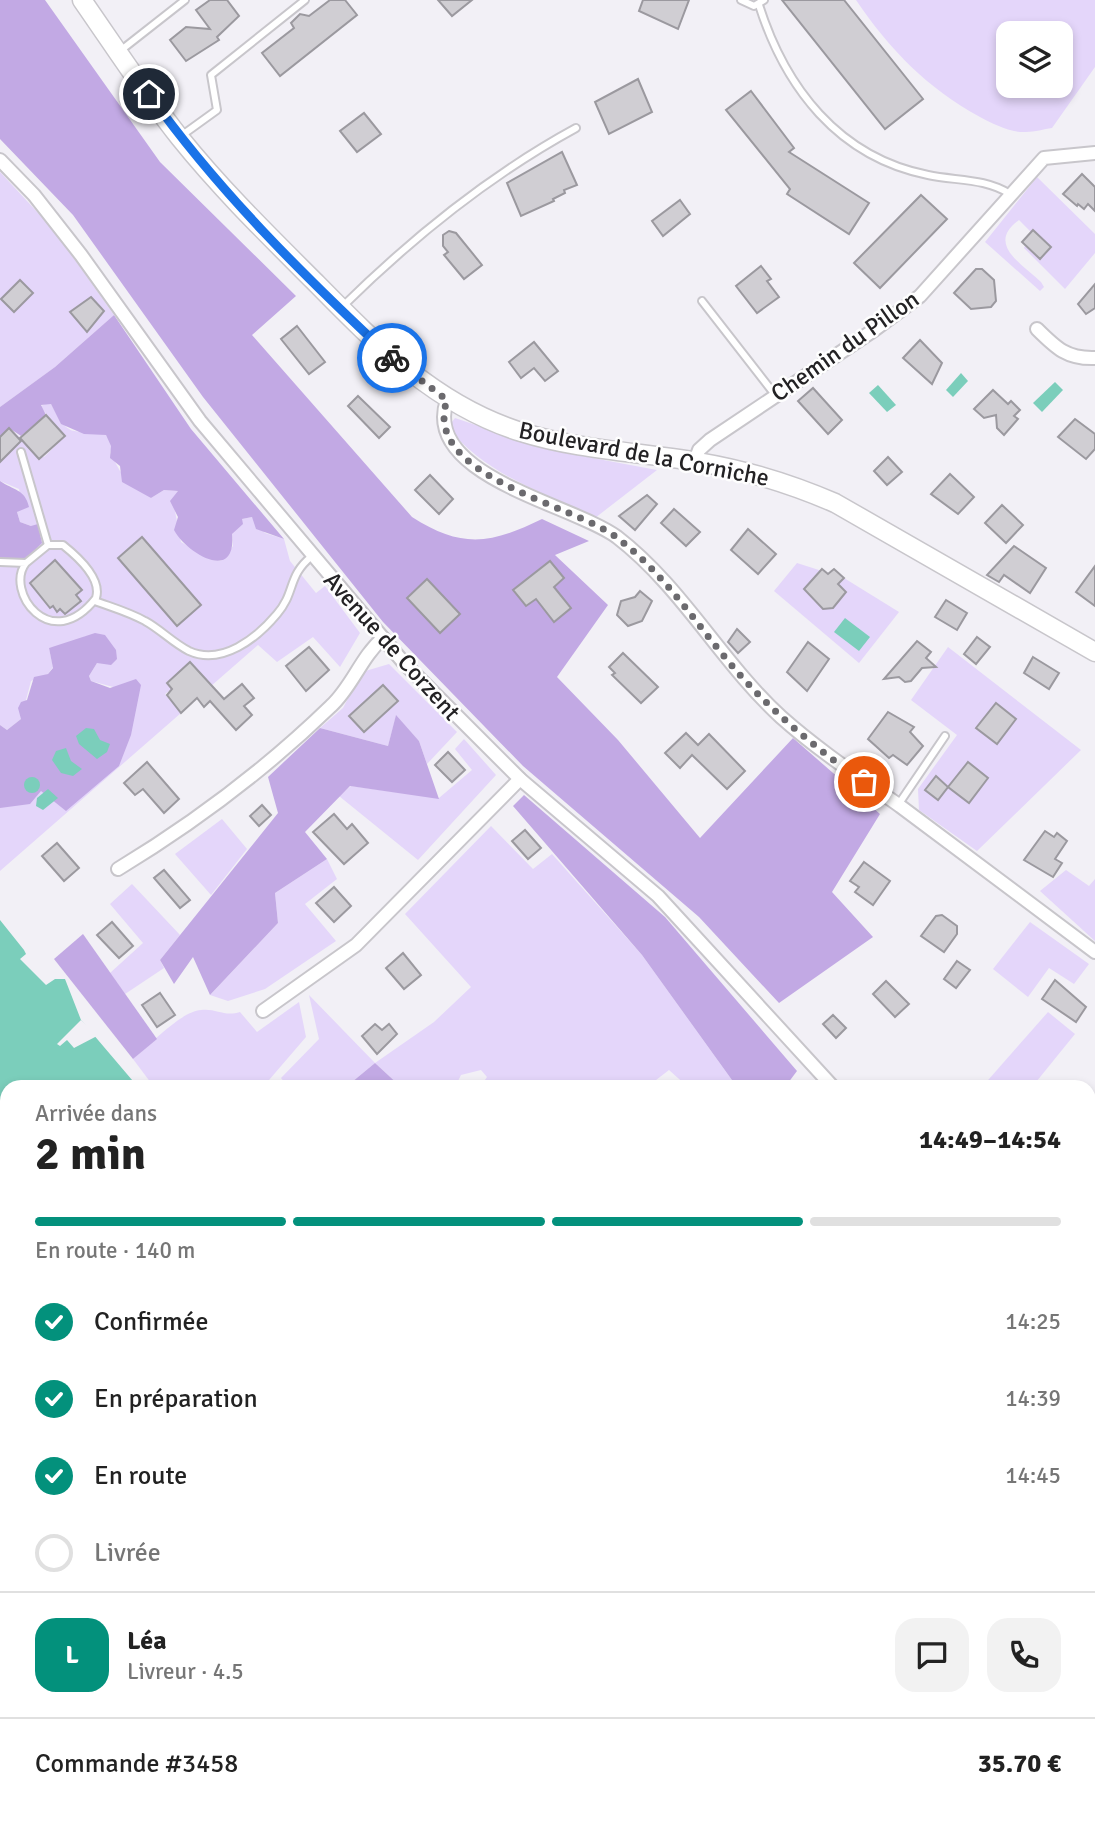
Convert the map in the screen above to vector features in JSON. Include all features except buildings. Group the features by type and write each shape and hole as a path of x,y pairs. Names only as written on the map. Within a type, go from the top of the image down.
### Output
{"street":[{"name":"Boulevard de la Corniche","path":"82,0 179,137 340,308 398,364 447,400 488,420 537,437 695,461 779,480 835,503 1095,652"},
{"name":"Chemin du Pillon","path":"695,461 699,450 710,440 874,331 919,296 1044,158 1095,153"},
{"name":"Avenue de Corzent","path":"0,160 48,213 200,421 312,556 438,700 520,779 658,896 827,1080"},
{"path":"1037,329 1060,352 1080,359 1095,358"},
{"path":"447,400 441,416 443,429 468,460 504,483 615,536 683,602 739,673 779,715 821,750 1095,952"},
{"path":"118,869 210,810 334,704 353,673 383,638"},
{"path":"263,1011 365,937 520,779"}],"lane":[{"path":"118,52 185,0"},
{"path":"179,137 217,110 211,75 305,0"},
{"path":"741,0 748,5 761,2 779,60 800,92 853,144 904,169 997,185 1012,195"},
{"path":"340,308 393,258 489,179 576,128"},
{"path":"702,300 776,396"},
{"path":"21,452 39,505 48,545"},
{"path":"48,545 67,547 94,579 98,590 94,601 65,623 44,619 34,610 21,587 21,571 48,545"},
{"path":"94,601 142,619 192,652 219,655 235,649 272,620 288,597 296,569 312,556"},
{"path":"0,562 26,564"},
{"path":"898,805 945,736"}],"shaded area":[{"path":"0,0 45,0 160,162 296,296 252,335 412,517 446,534 477,539 507,534 542,519 589,541 555,555 608,605 557,677 618,740 700,838 793,738 880,814 832,892 873,937 779,1003 699,917 523,766 383,622 203,397 73,215 0,139"},
{"path":"856,0 1095,0 1095,67 1052,128 1029,132 1002,128 961,106 926,80 882,35"},
{"path":"0,172 54,230 114,315 55,367 0,407"},
{"path":"1037,177 1095,234 1095,253 1065,289 1024,248 1031,232 1019,220 1010,229 1006,245 1010,253 1041,282 1044,287 1040,291 985,242"},
{"path":"114,315 191,429 284,539 256,529 252,517 242,519 243,524 232,534 231,549 227,557 219,561 199,555 180,539 174,530 178,517 170,501 178,491 164,490 151,498 122,482 120,466 110,458 111,446 106,435 84,434 61,424 51,404 41,405 46,415 21,436 9,428 0,437 0,407 55,367"},
{"path":"961,373 968,381 953,397 946,390"},
{"path":"1055,382 1063,390 1042,412 1033,403"},
{"path":"878,385 896,405 887,412 869,393"},
{"path":"51,404 68,429 106,435 112,446 110,453 120,471 151,498 164,490 178,491 174,506 181,542 212,560 221,561 233,546 232,534 242,519 252,517 265,533 284,539 290,561 316,593 325,586 360,633 340,667 313,637 277,662 258,645 195,700 172,689 165,694 181,713 0,871 0,795 139,694 91,681 89,676 97,663 86,636 69,644 49,648 53,667 48,674 31,681 21,719 7,730 0,725 0,560 26,559 31,526 20,522 17,512 23,507 19,489 0,481 0,437 9,428 44,457 65,436 43,410 41,406"},
{"path":"455,418 550,450 657,470 595,518 497,470 463,443 448,427"},
{"path":"0,481 21,493 27,501 29,507 17,512 20,522 31,526 38,524 42,543 26,559 0,560"},
{"path":"797,563 844,578 899,612 859,663 774,591"},
{"path":"845,618 870,637 859,651 834,632"},
{"path":"95,633 105,635 116,650 117,659 111,665 97,663 89,676 91,681 110,688 136,679 141,685 131,735 119,766 66,811 41,791 30,804 0,808 0,725 7,730 21,719 18,708 21,702 27,700 34,677 48,674 53,668 49,648"},
{"path":"948,647 1081,750 977,851 919,810 918,789 957,735 911,700"},
{"path":"389,664 457,732 427,764 419,741 396,716 388,746 320,728 343,708 362,672"},
{"path":"396,715 419,741 439,799 350,786 305,832 327,859 275,893 278,923 210,995 193,957 174,984 160,960 278,813 268,777 320,728 388,746"},
{"path":"86,728 94,729 100,740 110,744 107,752 97,759 79,744 76,736"},
{"path":"464,739 496,775 418,860 339,796 351,786 439,798 472,770 455,749"},
{"path":"66,748 71,761 82,769 73,776 61,773 52,760 56,751"},
{"path":"29,777 35,777 40,785 38,791 29,793 24,788 24,782"},
{"path":"48,789 58,798 43,810 36,806 37,798"},
{"path":"524,795 665,917 797,1071 790,1080 732,1080 642,955 513,806"},
{"path":"222,819 247,849 211,895 175,854"},
{"path":"491,826 533,869 552,854 642,955 732,1080 680,1080 669,1070 656,1080 485,1080 487,1077 481,1070 461,1075 458,1080 393,1080 375,1063 434,1022 471,987 405,914"},
{"path":"327,859 337,879 305,904 336,941 265,989 228,1001 210,995 278,923 275,893"},
{"path":"1066,870 1089,886 1095,879 1095,941 1040,891"},
{"path":"132,884 180,935 160,960 164,968 125,994 110,973 143,943 110,904"},
{"path":"0,920 24,950 26,954 20,959 46,985 55,979 65,979 81,1020 132,1080 0,1080"},
{"path":"1030,922 1089,964 1074,984 1049,968 1028,997 993,969"},
{"path":"83,934 157,1039 133,1059 54,959"},
{"path":"309,995 375,1063 354,1080 281,1078 319,1039"},
{"path":"299,1002 306,1037 269,1080 149,1080 133,1059 184,1016 201,1010 229,1014 240,1012 257,1032"},
{"path":"1048,1012 1075,1034 1038,1080 988,1080"},
{"path":"375,1063 393,1080 354,1080"}],"pier":[{"path":"81,1020 97,1036 74,1048 67,1040 60,1046 57,1044"}],"way so far":[{"path":"392,358 447,400 441,416 443,429 468,460 481,471 504,483 615,536 683,602 739,673 779,715 864,782"}],"route":[{"path":"149,94 179,137 211,173 274,241 392,358"}]}
